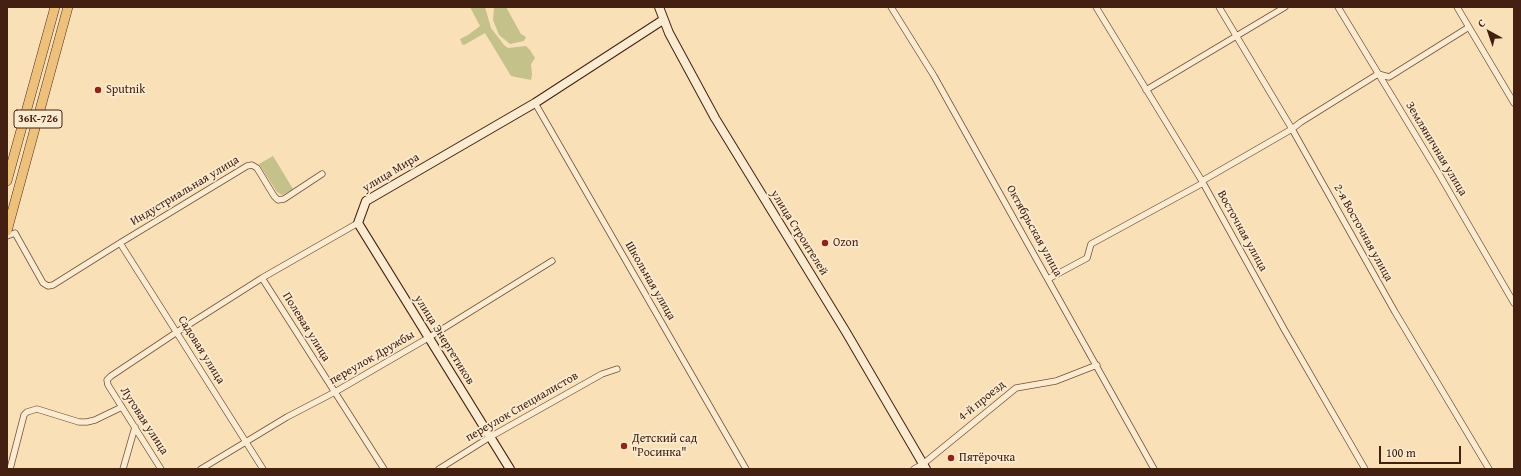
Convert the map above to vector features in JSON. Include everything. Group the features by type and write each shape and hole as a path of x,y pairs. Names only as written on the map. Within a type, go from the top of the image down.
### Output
{"main road":[{"name":"36К-726","path":"7,181 55,7"},
{"name":"36К-726","path":"7,231 68,7"}],"street":[{"name":"улица Строителей","path":"659,7 669,33 719,124 846,332 925,466"},
{"name":"Октябрьская улица","path":"890,7 934,76 1154,469"},
{"name":"Восточная улица","path":"1096,7 1202,182 1284,329 1365,469"},
{"name":"2-я Восточная улица","path":"1219,7 1292,129 1395,312 1489,469"},
{"path":"1146,90 1284,7"},
{"name":"Земляничная улица","path":"1338,7 1439,174 1514,303"},
{"path":"1457,7 1514,103"},
{"name":"улица Мира","path":"358,223 366,201 535,102 663,20"},
{"path":"1048,279 1087,258 1091,244 1202,182 1292,129 1300,122 1378,74 1389,77 1469,27"},
{"name":"Школьная улица","path":"535,102 746,469"},
{"name":"Индустриальная улица","path":"7,236 15,233 43,283 48,286 53,285 247,166 252,165 257,168 278,200 284,199 322,174"},
{"path":"177,332 262,278 358,223"},
{"name":"улица Энергетиков","path":"358,223 510,469"},
{"name":"Садовая улица","path":"120,243 263,469"},
{"name":"переулок Дружбы","path":"201,469 287,417 428,338 552,260"},
{"name":"Полевая улица","path":"262,278 384,469"},
{"name":"Луговая улица","path":"161,469 108,385 107,380 177,332"},
{"name":"4-й проезд","path":"914,469 925,466 1016,388 1056,381 1097,365"},
{"name":"переулок Специалистов","path":"439,469 490,437 602,374 618,369"},
{"path":"10,469 24,415 27,412 37,409 79,422 87,422 95,420 122,407"},
{"path":"123,469 135,427"}],"shaded area":[{"path":"470,7 485,7 491,28 508,48 526,46 530,50 535,58 531,64 531,80 511,76 485,33 464,45 462,44 460,39 480,26"},
{"path":"494,7 506,7 521,34 526,37 524,41 510,44 499,35 493,20"},
{"path":"273,156 293,189 282,195 277,192 259,164"}],"place":[{"name":"Sputnik","path":"98,90"},
{"name":"Ozon","path":"825,243"},
{"name":"Детский сад \"Росинка\"","path":"624,446"},
{"name":"Пятёрочка","path":"951,458"}]}
